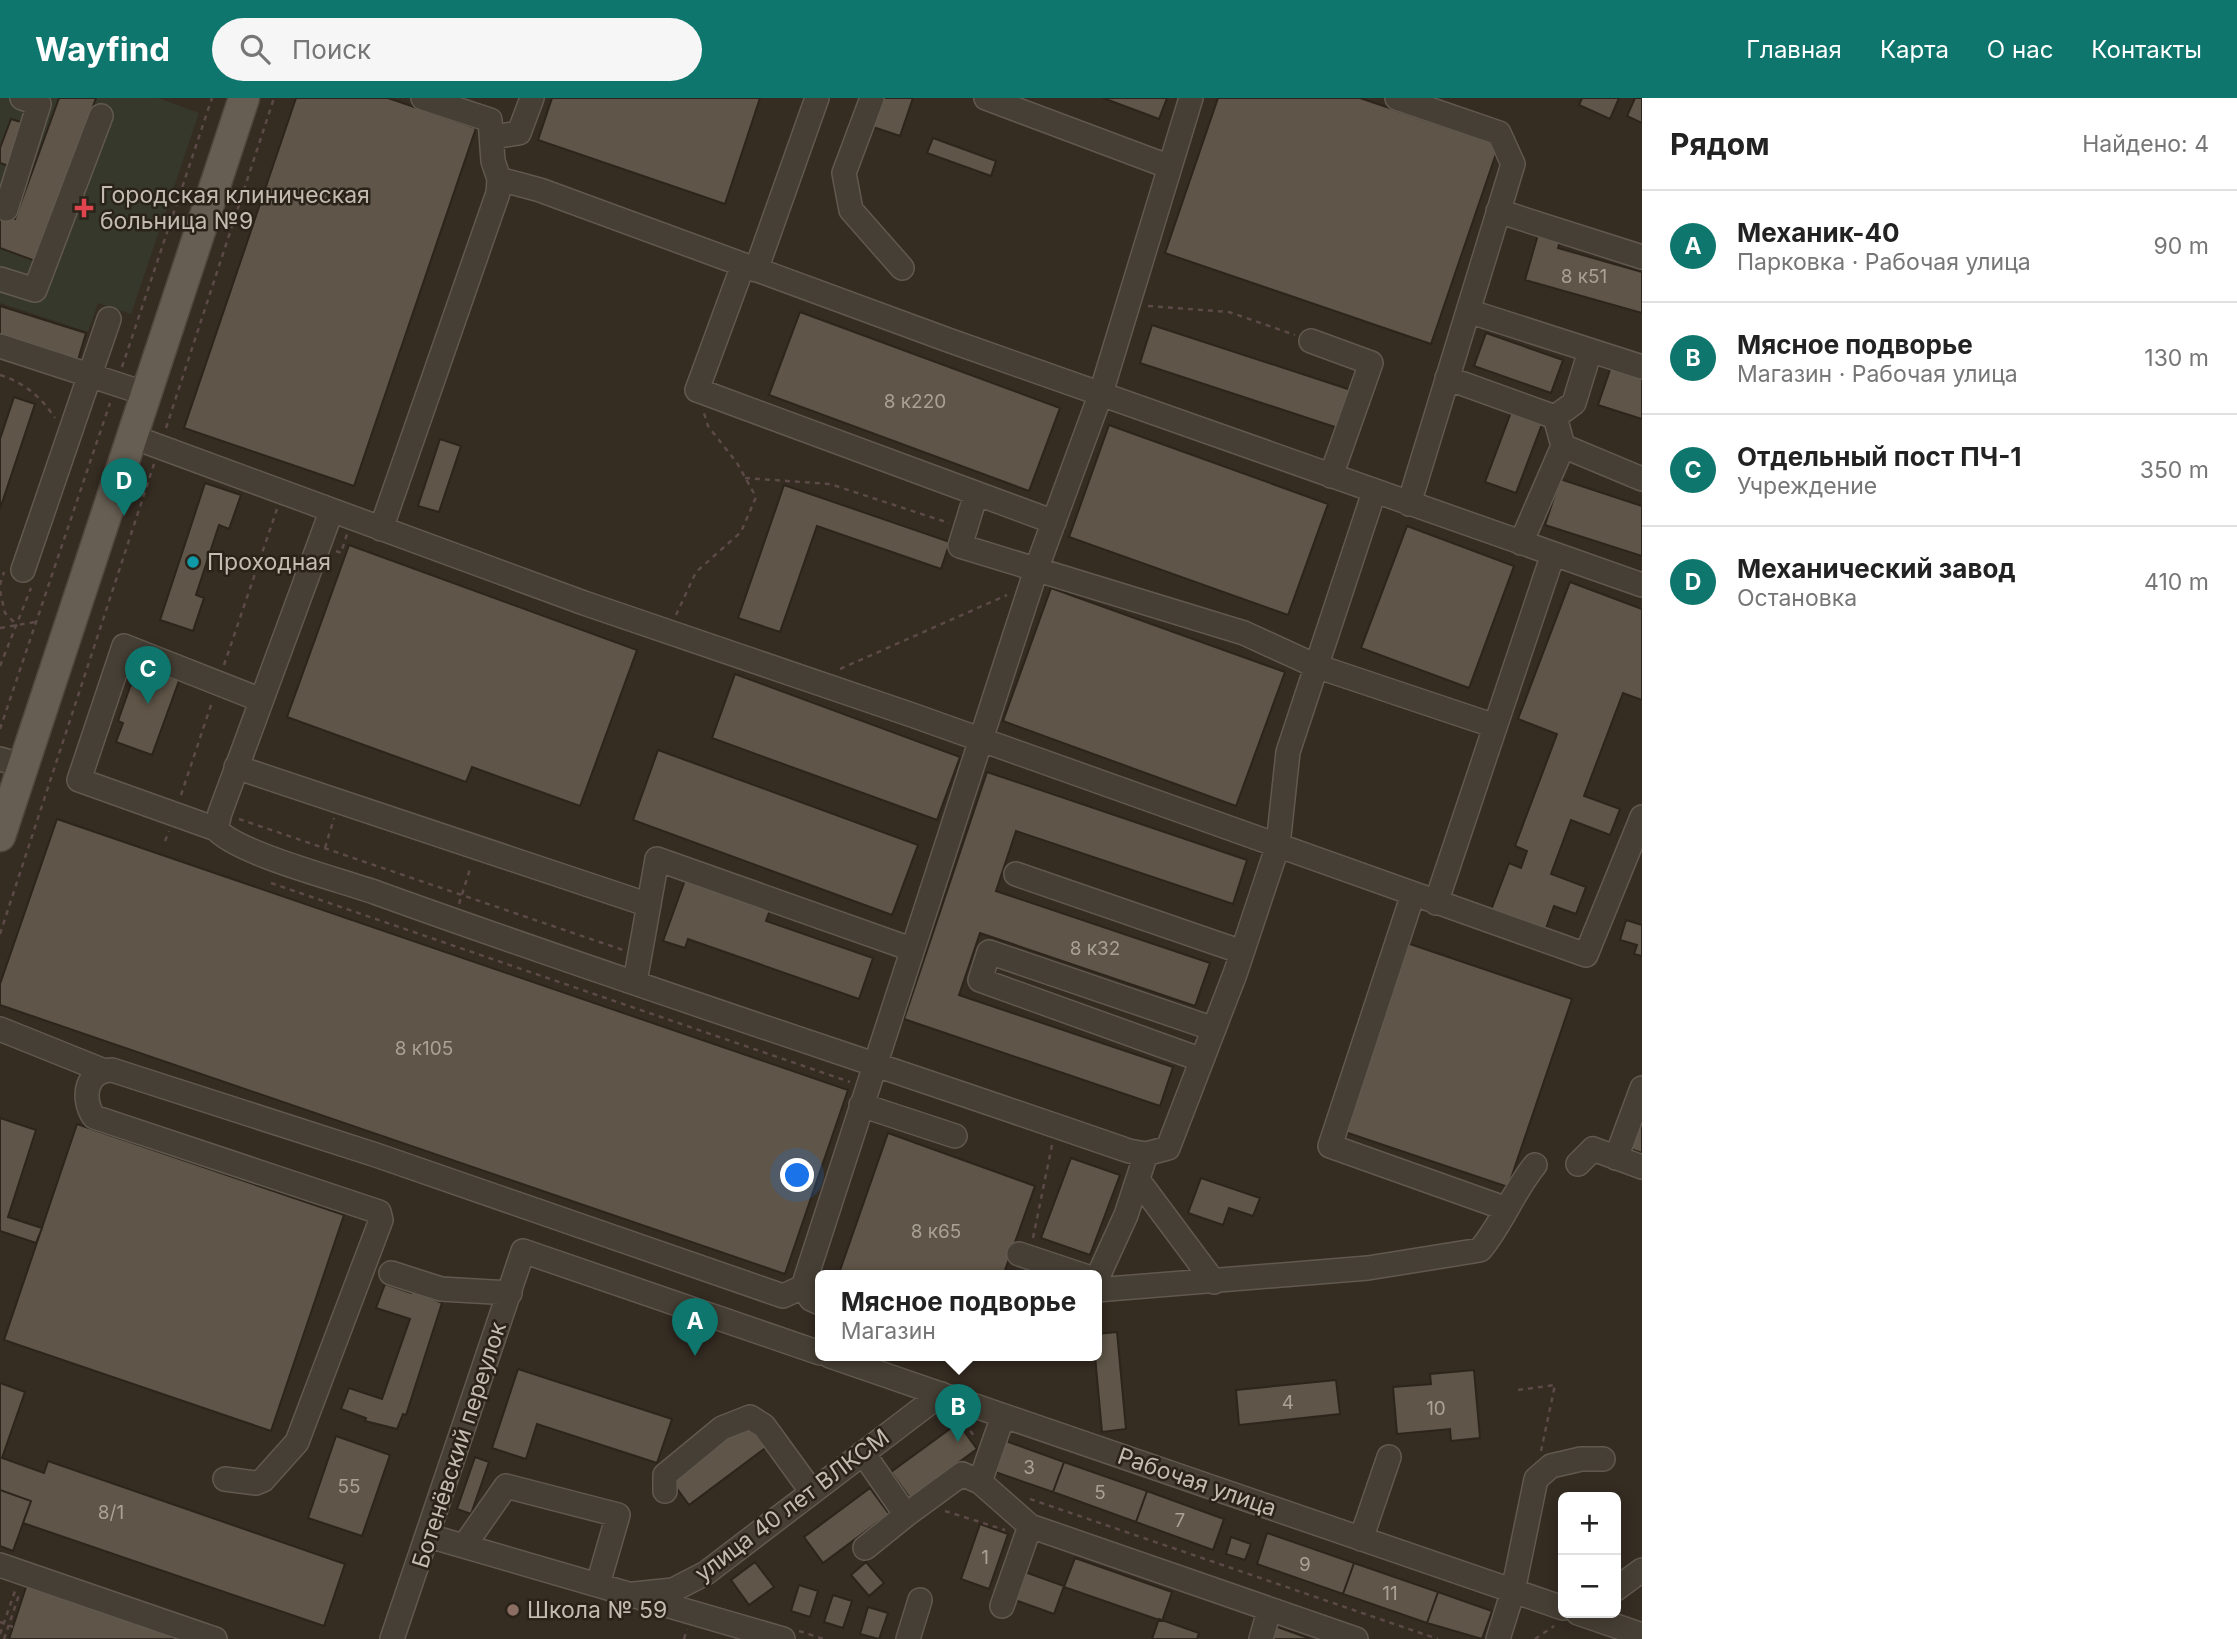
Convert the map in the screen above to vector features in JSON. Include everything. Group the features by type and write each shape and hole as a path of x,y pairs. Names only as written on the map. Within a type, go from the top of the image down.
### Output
{"main road":[{"path":"0,836 12,762 146,442 147,394 244,98"}],"street":[{"path":"6,209 39,104 22,98"},
{"path":"381,529 498,193 499,179 493,161 490,120 423,98"},
{"path":"493,137 519,133 532,98"},
{"path":"817,98 750,268 698,390 1054,522"},
{"path":"873,98 844,173 851,210 902,268"},
{"path":"986,98 1170,167"},
{"path":"0,1029 102,1070 112,1070 193,1095 363,1151 783,1296 803,1287 1034,576 1101,393 1191,98"},
{"path":"1397,98 1499,133 1513,164 1409,504"},
{"path":"0,279 35,290 101,116"},
{"path":"499,179 540,190 1374,492 1642,585"},
{"path":"1498,211 1642,257"},
{"path":"1468,311 1642,367"},
{"path":"27,578 66,443 109,319"},
{"path":"1311,341 1371,363 1331,476"},
{"path":"0,346 147,394"},
{"path":"1555,417 1574,403 1590,351"},
{"path":"1447,379 1555,417"},
{"path":"1521,543 1563,446 1555,417"},
{"path":"146,442 331,512 1586,955 1642,817"},
{"path":"1563,446 1642,478"},
{"path":"331,512 218,821 223,837 255,852 454,921 1049,1124 1146,1154 1168,1148 1242,952 1278,845 1288,752 1374,492"},
{"path":"976,494 960,546 1034,576 1244,633 1317,666 1495,726"},
{"path":"1436,903 1553,554"},
{"path":"218,821 79,780 124,646 261,700"},
{"path":"236,768 649,905"},
{"path":"635,982 657,859 911,950"},
{"path":"1016,874 1242,952"},
{"path":"1413,894 1330,1146 1507,1209"},
{"path":"1202,1060 980,980 989,953 1214,1029"},
{"path":"102,1070 92,1077 86,1092 86,1106 94,1117 379,1212 381,1220 297,1442 263,1480 256,1483 226,1479"},
{"path":"1616,1158 1642,1088"},
{"path":"864,1096 955,1136"},
{"path":"1578,1164 1593,1149 1642,1167"},
{"path":"1101,1270 1126,1215 1146,1154"},
{"path":"1102,1290 1368,1268 1480,1250 1521,1182 1535,1165"},
{"path":"1138,1180 1214,1282"},
{"name":"Ботенёвский переулок","path":"392,1639 429,1536 523,1251 815,1351"},
{"path":"1024,1255 1068,1270"},
{"path":"391,1273 441,1289 510,1293"},
{"path":"803,1287 815,1301"},
{"name":"Рабочая улица","path":"845,1361 1558,1606"},
{"name":"улица 40 лет ВЛКСМ","path":"634,1594 673,1590 706,1573 941,1394"},
{"path":"980,1482 1003,1416"},
{"path":"665,1491 665,1475 722,1428 750,1417 764,1426 812,1492"},
{"path":"863,1453 914,1510"},
{"path":"1361,1539 1389,1457"},
{"path":"1498,1639 1513,1591 1536,1479 1551,1466 1581,1459 1603,1460"},
{"path":"865,1548 962,1474 980,1482 1028,1532 1356,1639"},
{"path":"464,1546 506,1486 618,1514 598,1584"},
{"path":"1002,1606 1028,1532"},
{"path":"429,1536 783,1639"},
{"path":"0,1565 215,1639"},
{"path":"1621,1585 1642,1570"},
{"path":"908,1639 920,1600"},
{"path":"1261,1639 1269,1611"},
{"path":"1593,1618 1642,1635"}],"path":[{"path":"0,729 212,98"},
{"path":"0,933 146,442 274,98"},
{"path":"1128,304 1229,312 1311,341"},
{"path":"0,375 13,379 42,398 66,443"},
{"path":"668,632 695,572 741,532 756,497 708,426 698,390"},
{"path":"745,478 830,484 965,528"},
{"path":"839,670 919,636 1034,576"},
{"path":"0,666 17,625 27,578"},
{"path":"0,591 5,613 17,625"},
{"path":"0,628 36,622"},
{"path":"325,848 340,802"},
{"path":"218,821 325,848 640,956"},
{"path":"447,943 477,848"},
{"path":"271,883 447,943 864,1096"},
{"path":"1024,1255 1052,1145 1049,1124"},
{"path":"1518,1390 1555,1385 1536,1479"},
{"path":"962,1420 978,1441"},
{"path":"1019,1495 1437,1639"},
{"path":"914,1510 1028,1532"},
{"path":"0,1634 17,1583"},
{"path":"4,1639 11,1626 23,1585"},
{"path":"684,1639 692,1612"},
{"path":"2,1622 11,1626"}],"shaded area":[{"name":"Городская клиническая больница №9","path":"0,98 158,98 199,113 131,314 98,303 88,332 0,303"}],"building":[{"path":"59,98 96,98 38,262 0,248 0,213 15,219"},
{"path":"296,98 388,98 476,128 354,486 184,428"},
{"path":"552,98 760,98 725,204 538,140"},
{"path":"883,98 913,98 900,136 873,127"},
{"path":"1103,98 1167,98 1159,119"},
{"path":"1218,98 1360,98 1499,145 1431,344 1165,253"},
{"path":"1582,98 1619,98 1610,119 1579,105"},
{"path":"1635,98 1642,98 1642,123 1627,116"},
{"path":"11,119 24,123 9,166 0,163 0,148"},
{"path":"933,138 996,161 991,176 927,153"},
{"path":"1539,231 1561,237 1558,248 1642,272 1642,313 1525,280"},
{"path":"0,306 86,333 78,360 0,336"},
{"path":"800,312 1060,408 1029,491 769,395"},
{"path":"1152,325 1351,390 1338,428 1140,363"},
{"path":"1486,333 1563,360 1551,393 1474,366"},
{"path":"1612,364 1642,374 1642,419 1598,405"},
{"path":"14,397 35,404 0,509 0,439"},
{"path":"1513,407 1544,419 1516,493 1485,482"},
{"path":"1109,425 1328,504 1288,615 1069,537"},
{"path":"440,439 461,446 439,512 418,506"},
{"path":"1560,479 1642,506 1642,556 1545,525"},
{"name":"Проходная","path":"205,483 241,495 229,529 219,525 196,595 204,598 193,631 160,620"},
{"path":"784,485 950,542 941,569 817,526 780,632 738,618"},
{"path":"1407,526 1514,566 1469,688 1361,648"},
{"path":"349,545 637,650 580,806 472,767 466,782 287,717"},
{"path":"1570,582 1642,609 1642,700 1623,693 1584,796 1620,809 1610,835 1571,820 1551,874 1586,887 1576,914 1554,906 1545,931 1491,910 1509,863 1521,868 1527,851 1515,846 1557,734 1518,719"},
{"path":"1051,588 1285,672 1236,806 1003,721"},
{"path":"144,665 180,678 152,755 116,742 123,723 118,721 131,684 136,687"},
{"path":"735,674 960,757 937,820 712,738"},
{"path":"658,750 918,845 892,915 633,820"},
{"path":"987,772 1247,860 1233,904 1016,831 996,891 1210,963 1195,1006 980,933 959,995 1173,1067 1160,1106 904,1019"},
{"path":"57,819 848,1090 785,1274 0,1005 0,984"},
{"path":"685,880 770,910 766,921 873,958 859,999 688,939 685,948 663,941"},
{"path":"1626,920 1642,925 1642,956 1634,954 1637,945 1620,940"},
{"path":"1407,943 1572,999 1508,1187 1342,1131"},
{"path":"1642,1110 1642,1153 1628,1148"},
{"path":"0,1118 36,1130 8,1217 42,1228 36,1243 0,1231"},
{"path":"77,1124 344,1215 271,1431 4,1340"},
{"path":"888,1133 1035,1186 1005,1270 840,1270"},
{"path":"1071,1158 1120,1175 1090,1255 1041,1238"},
{"path":"1201,1178 1260,1198 1253,1216 1229,1208 1223,1225 1188,1213"},
{"path":"385,1284 411,1293 412,1289 442,1303 406,1415 403,1414 397,1429 365,1421 366,1418 341,1409 349,1388 382,1399 410,1319 376,1308"},
{"path":"1117,1332 1126,1429 1102,1432 1095,1361 1102,1361 1102,1333"},
{"path":"518,1369 672,1419 657,1463 537,1424 526,1459 492,1448"},
{"path":"1474,1370 1480,1438 1451,1441 1450,1429 1397,1434 1393,1387 1431,1384 1430,1374"},
{"path":"1336,1380 1340,1414 1239,1425 1236,1390"},
{"path":"0,1383 25,1392 2,1458 44,1473 48,1461 345,1564 324,1626 23,1523 31,1501 0,1490"},
{"path":"748,1419 768,1446 689,1505 670,1479"},
{"path":"958,1423 977,1449 910,1498 891,1472"},
{"path":"336,1436 390,1455 362,1536 308,1518"},
{"path":"1006,1441 1064,1462 1053,1492 995,1472"},
{"path":"475,1457 489,1462 471,1514 457,1509"},
{"path":"1064,1462 1147,1491 1136,1522 1053,1492"},
{"path":"870,1488 889,1514 823,1563 804,1537"},
{"path":"0,1490 31,1501 13,1551 0,1546"},
{"path":"1147,1491 1224,1519 1213,1550 1136,1522"},
{"path":"980,1524 1008,1534 989,1589 961,1579"},
{"path":"1267,1533 1354,1563 1343,1594 1257,1564"},
{"path":"1231,1537 1251,1544 1245,1560 1226,1554"},
{"path":"1075,1558 1172,1592 1162,1621 1064,1587"},
{"path":"755,1562 774,1587 749,1605 731,1580"},
{"path":"866,1562 884,1583 869,1596 851,1575"},
{"path":"1354,1563 1438,1592 1427,1623 1343,1594"},
{"path":"1022,1571 1064,1586 1054,1614 1012,1599"},
{"path":"28,1581 204,1639 9,1639"},
{"path":"799,1585 818,1591 810,1617 791,1611"},
{"path":"1438,1592 1492,1611 1482,1639 1427,1623"},
{"path":"833,1595 852,1601 843,1628 824,1622"},
{"path":"868,1607 888,1613 879,1639 860,1634"},
{"path":"1159,1619 1199,1633 1197,1639 1152,1639"},
{"path":"1272,1625 1311,1639 1267,1639"}],"place":[{"name":"Городская клиническая больница №9","path":"84,208"},
{"name":"Механический завод","path":"124,516"},
{"name":"Проходная","path":"193,562"},
{"name":"Отдельный пост ПЧ-1","path":"148,704"},
{"name":"Механик-40","path":"695,1356"},
{"name":"Мясное подворье","path":"958,1442"},
{"name":"Школа № 59","path":"513,1610"}]}
